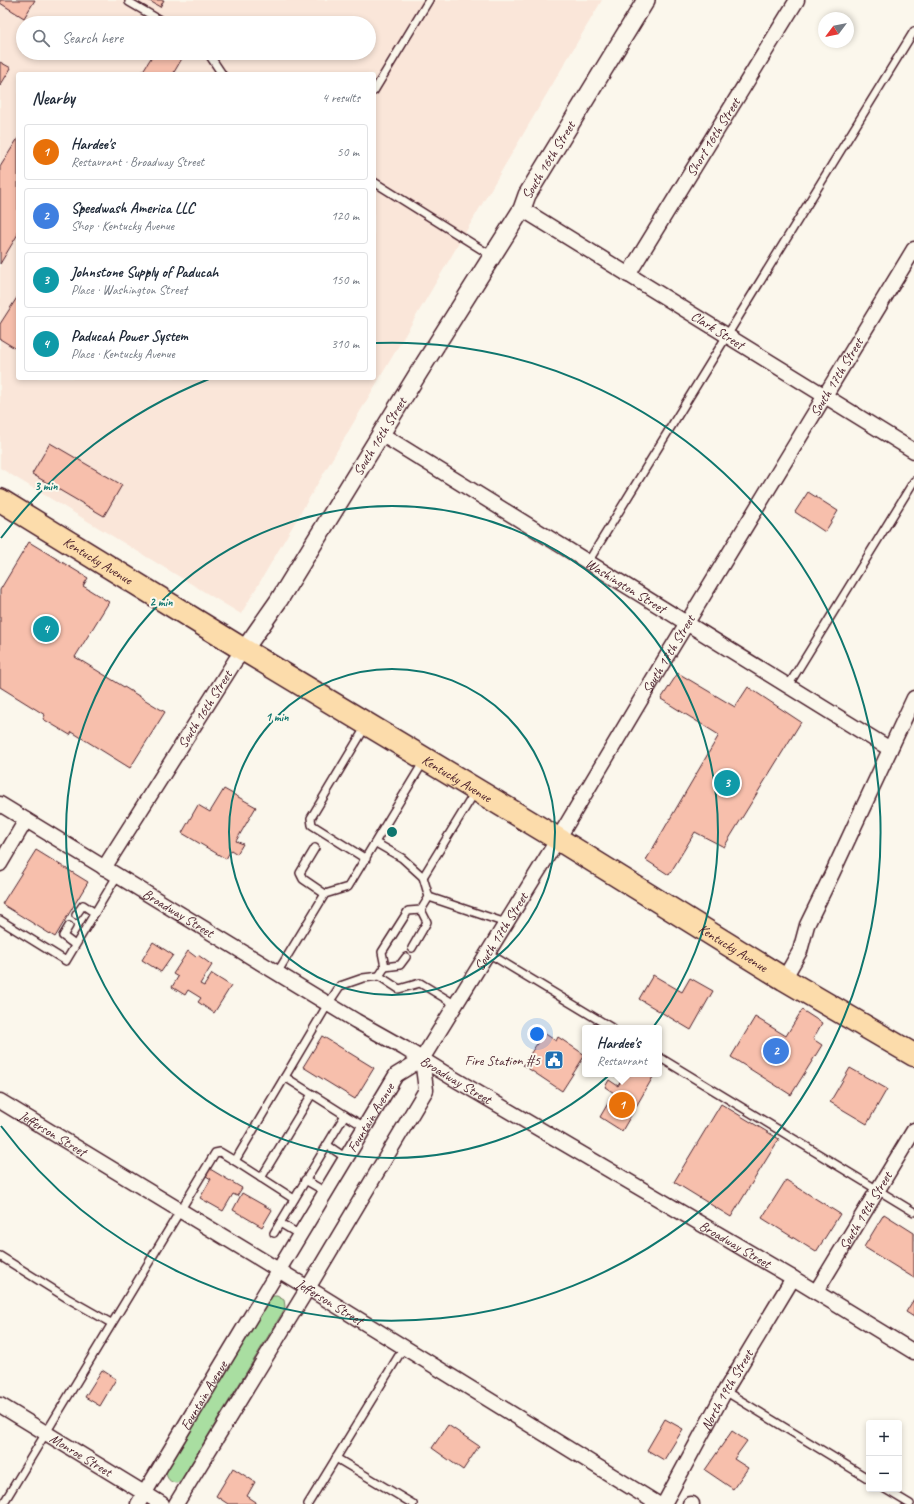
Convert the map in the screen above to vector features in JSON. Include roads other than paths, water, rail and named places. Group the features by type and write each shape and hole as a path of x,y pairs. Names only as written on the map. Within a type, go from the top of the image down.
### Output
{"main road":[{"name":"Kentucky Avenue","path":"0,500 244,650 558,839 784,979 914,1055"}],"street":[{"name":"South 16th Street","path":"104,868 235,661 279,600 522,209 527,195 646,0"},
{"name":"Short 16th Street","path":"628,275 797,0"},
{"name":"Clark Street","path":"522,209 914,451"},
{"name":"South 17th Street","path":"422,1059 558,839 914,250"},
{"name":"Washington Street","path":"381,434 890,749"},
{"path":"784,979 800,951 807,925 914,698"},
{"name":"Broadway Street","path":"0,804 328,1004 793,1278 914,1352"},
{"path":"0,864 26,820"},
{"path":"176,1504 308,1288 426,1090 422,1059"},
{"name":"Fountain Avenue","path":"141,1499 396,1074 422,1059"},
{"name":"Jefferson Street","path":"0,1101 279,1270 658,1504"},
{"name":"South 19th Street","path":"816,1292 914,1130"},
{"name":"North 19th Street","path":"664,1504 724,1391 793,1278"},
{"name":"Monroe Street","path":"0,1405 46,1433 141,1499 162,1504"}],"lane":[{"path":"376,88 429,0"},
{"path":"129,2 153,16"},
{"path":"588,562 914,31"},
{"path":"213,60 221,72"},
{"path":"376,183 492,256"},
{"path":"788,686 914,481"},
{"path":"366,858 312,825 310,818 367,724"},
{"path":"277,973 325,894 348,887 376,843 425,759"},
{"path":"423,877 477,790"},
{"path":"376,843 402,858 423,877 429,897 421,910"},
{"path":"315,848 300,873 302,879 325,894"},
{"path":"0,920 66,961 117,876"},
{"path":"429,897 506,923"},
{"path":"76,915 83,905 95,912"},
{"path":"412,948 427,922 421,910"},
{"path":"379,976 385,967 382,952 404,917 408,911 421,910"},
{"path":"69,926 62,936 75,945"},
{"path":"488,952 607,1025"},
{"path":"385,967 400,965 406,957"},
{"path":"235,1162 340,986 363,978 379,976 399,988 420,983 456,1005"},
{"path":"662,1059 914,1212"},
{"path":"285,1077 365,1127"},
{"path":"261,1178 312,1094"},
{"path":"274,1233 345,1115"},
{"path":"327,1145 346,1158"},
{"path":"3,1504 215,1153 220,1152 294,1198"},
{"path":"306,1180 326,1192"},
{"path":"280,1223 300,1234"},
{"path":"0,1256 67,1298 112,1323"},
{"path":"308,1504 404,1347"},
{"path":"724,1391 866,1477"},
{"path":"336,1458 413,1504"},
{"path":"890,1492 910,1504"}],"place":[{"name":"Paducah Power System","path":"46,629"},
{"name":"Johnstone Supply of Paducah","path":"727,783"},
{"name":"Speedwash America LLC","path":"776,1051"},
{"name":"Fire Station #5","path":"554,1060"},
{"name":"Hardee's","path":"622,1105"}]}
